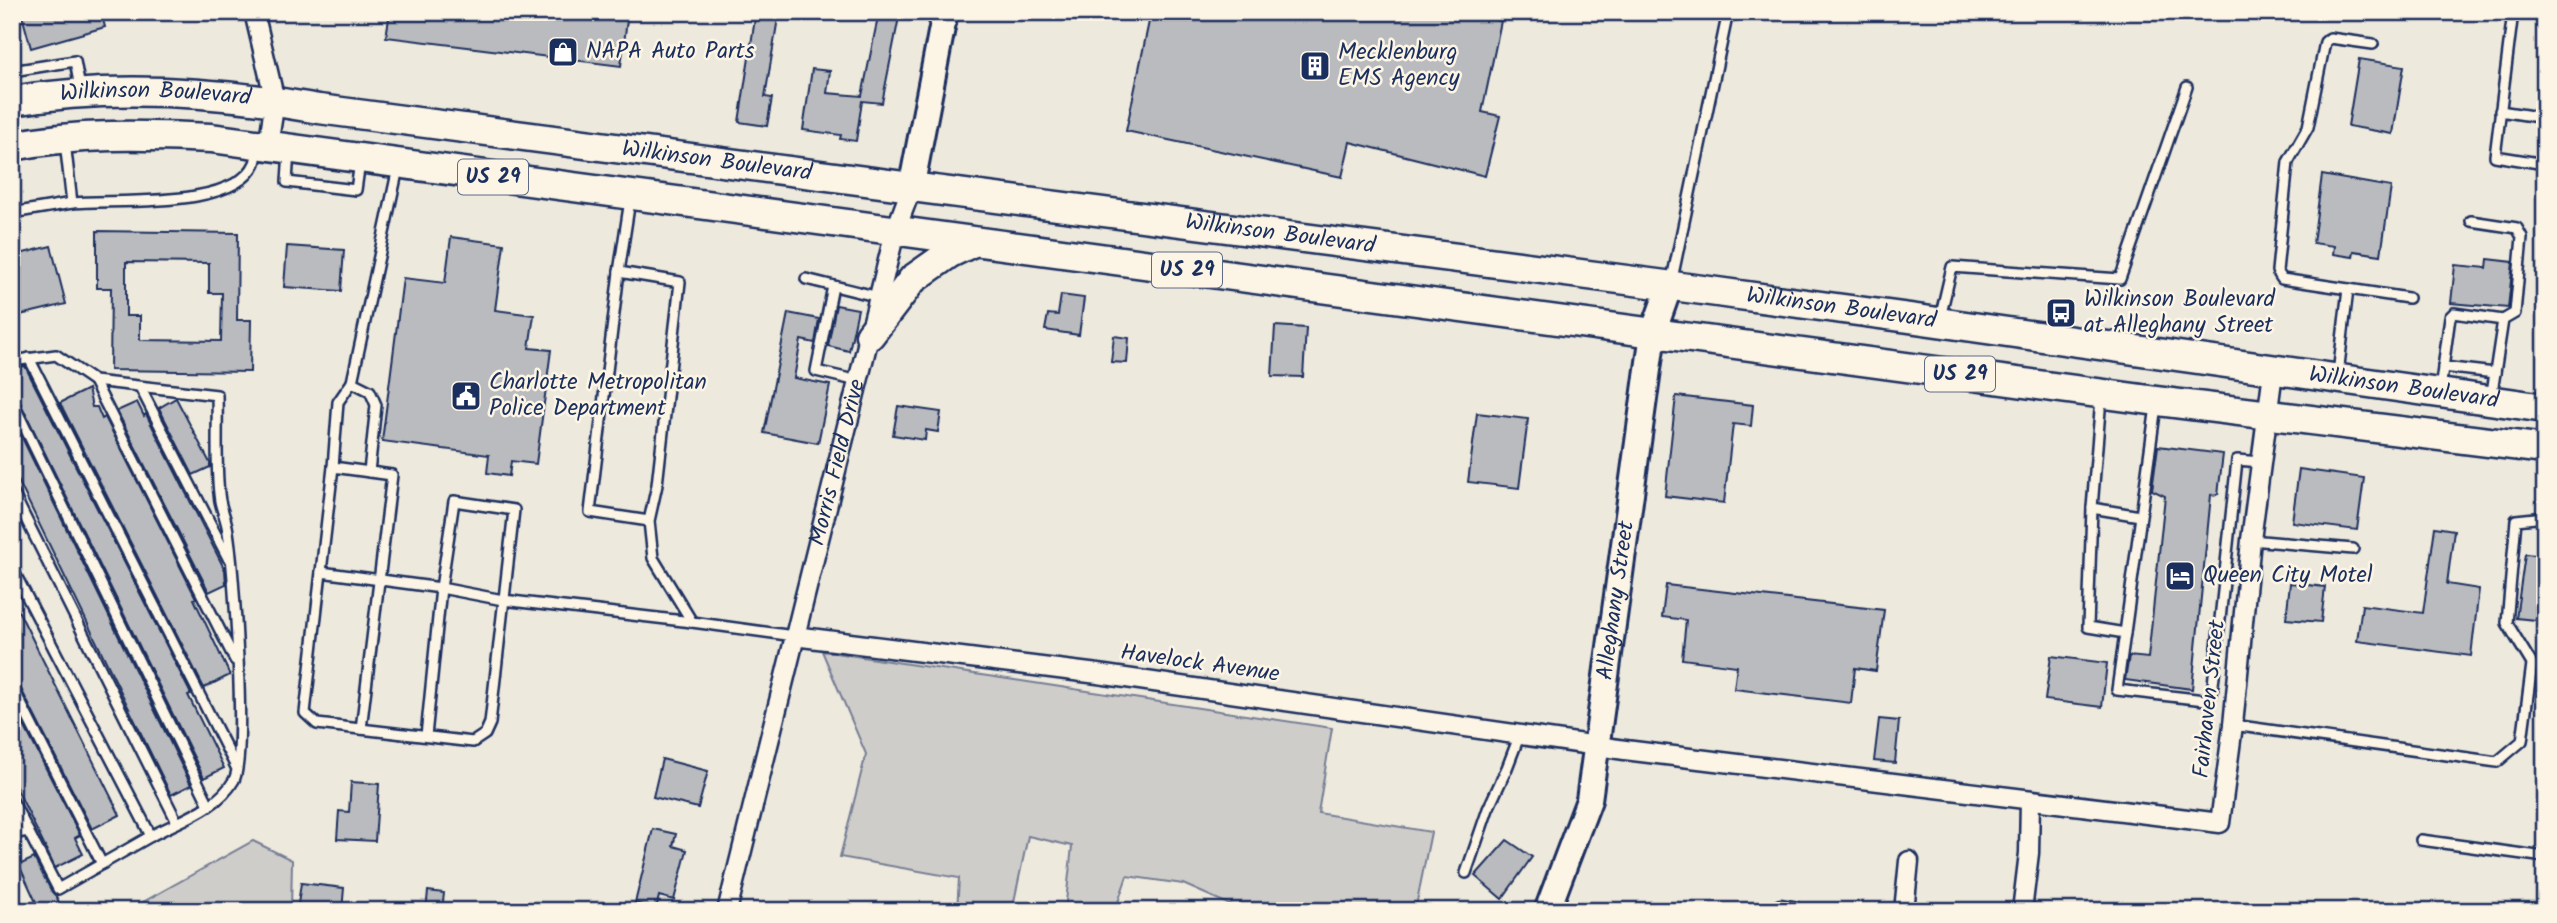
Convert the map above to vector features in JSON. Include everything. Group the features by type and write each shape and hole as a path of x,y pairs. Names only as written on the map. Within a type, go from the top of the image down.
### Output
{"main road":[{"name":"Wilkinson Boulevard","path":"12,101 81,94 154,91 275,101 911,189 1670,285 2273,372 2337,380 2441,380 2493,387 2545,408"},
{"name":"Wilkinson Boulevard","path":"12,146 153,135 211,138 2157,401 2545,449"},
{"path":"870,335 914,279 950,253 973,242"}],"street":[{"path":"254,12 275,101 271,146"},
{"name":"Morris Field Drive","path":"727,911 895,232 911,189 945,12"},
{"name":"Alleghany Street","path":"1546,911 1590,800 1653,333 1670,285"},
{"name":"Fairhaven Street","path":"2220,823 2233,725 2251,540 2273,372"},
{"name":"Havelock Avenue","path":"794,636 1098,674 1598,745 2220,823"},
{"path":"2022,911 2029,853 2030,800"},
{"path":"1904,911 1909,861"}],"lane":[{"path":"1670,285 1728,12"},
{"path":"2513,12 2495,156 2545,164"},
{"path":"2373,44 2330,38 2325,43 2308,127 2288,162 2277,271 2282,279 2408,298"},
{"path":"12,71 75,61 81,94"},
{"path":"1938,323 1952,267 2120,279 2186,87"},
{"path":"2500,111 2545,118"},
{"path":"65,140 72,203"},
{"path":"12,213 72,203 196,197 222,190 246,174 271,146"},
{"path":"398,165 352,382 338,402 305,713 317,724 473,742 485,734 490,723 514,510 454,501 441,588 426,736"},
{"path":"630,194 590,512 649,521"},
{"path":"2441,380 2450,317 2454,313 2503,320 2515,313 2522,236 2517,228 2471,221"},
{"path":"620,272 680,282 657,485 649,521 653,558 692,622"},
{"path":"806,279 879,297"},
{"path":"834,286 816,371 858,381"},
{"path":"2337,380 2348,289"},
{"path":"2493,387 2503,320"},
{"path":"12,361 56,355 94,381 218,395 220,500 228,531 231,562 240,747 235,779 222,796 58,889 12,800"},
{"path":"29,358 237,769"},
{"path":"94,381 237,665"},
{"path":"352,382 370,391 376,405 369,472"},
{"path":"140,387 231,562"},
{"path":"2102,393 2092,508 2088,627 2125,633"},
{"path":"12,401 209,805"},
{"path":"2157,401 2117,690 2205,700 2212,694 2237,460 2261,462"},
{"path":"333,467 392,475 361,729"},
{"path":"12,491 177,822"},
{"path":"2092,508 2140,516"},
{"path":"2233,725 2497,762 2522,741 2532,664 2507,624 2516,520 2545,517"},
{"path":"2251,540 2353,549"},
{"path":"12,568 151,836"},
{"path":"321,572 441,588 503,600 794,636"},
{"path":"12,686 102,864"},
{"path":"1466,873 1488,808 1520,734"},
{"path":"12,834 28,831"},
{"path":"2421,840 2545,857"}],"shaded area":[{"path":"822,651 1332,728 1318,813 1431,832 1415,911 1244,911 1183,884 1127,876 1115,911 1065,911 1072,846 1028,836 1012,911 957,911 959,878 840,857 866,754"},
{"path":"253,841 292,860 291,911 127,911"}],"building":[{"path":"21,12 101,12 105,27 31,48"},
{"name":"NAPA Auto Parts","path":"390,12 628,12 621,66 386,37"},
{"path":"756,12 779,12 765,97 772,98 767,126 739,122"},
{"path":"879,12 900,12 882,103 862,101 856,141 840,139 841,135 803,130 812,69 830,71 827,93 862,96"},
{"name":"Mecklenburg EMS Agency","path":"1151,12 1458,12 1501,21 1482,112 1500,116 1485,176 1350,142 1342,177 1126,131"},
{"path":"2359,59 2404,66 2393,134 2348,126"},
{"path":"2322,175 2391,187 2381,255 2354,251 2353,257 2333,254 2334,246 2313,243"},
{"path":"97,231 238,233 237,320 251,320 250,372 110,370 111,288 97,288","holes":["126,262 209,263 209,293 222,293 221,341 140,340 140,316 126,316"]},
{"name":"Charlotte Metropolitan Police Department","path":"451,237 504,244 495,310 534,315 529,348 551,350 536,464 511,461 509,476 487,473 489,455 382,441 403,278 445,283"},
{"path":"51,246 66,304 12,317 12,256"},
{"path":"287,246 344,250 341,291 284,287"},
{"path":"2488,259 2513,262 2508,308 2451,303 2455,265 2487,268"},
{"path":"1061,295 1084,298 1079,335 1045,330 1048,314 1058,315"},
{"path":"836,305 858,309 849,351 828,346"},
{"path":"788,313 819,319 815,343 801,340 794,378 830,385 818,443 764,433"},
{"path":"1275,326 1306,328 1303,377 1272,376"},
{"path":"1114,336 1129,338 1127,363 1111,362"},
{"path":"25,366 191,694 188,695 224,768 204,778 18,398 12,394 12,370"},
{"path":"88,389 92,407 97,407 102,419 105,417 196,598 194,599 230,675 204,688 60,403"},
{"path":"1676,396 1753,405 1751,426 1733,424 1724,503 1665,496"},
{"path":"176,398 210,463 210,467 193,475 159,408"},
{"path":"137,402 144,416 146,414 225,570 226,584 209,592 117,411"},
{"path":"898,406 941,412 938,432 926,430 925,440 893,435"},
{"path":"1477,413 1528,419 1519,488 1468,482"},
{"path":"12,417 191,785 171,795 12,468"},
{"name":"Queen City Motel","path":"2158,446 2223,454 2218,494 2211,495 2192,689 2125,680 2129,656 2148,658 2165,496 2152,490"},
{"path":"2299,469 2364,478 2357,530 2292,522"},
{"path":"2435,527 2454,530 2447,584 2479,589 2471,656 2357,641 2362,605 2423,613"},
{"path":"2525,554 2545,556 2545,621 2516,618"},
{"path":"2290,583 2325,587 2321,622 2286,619"},
{"path":"1666,585 1884,610 1876,671 1855,668 1851,703 1734,689 1737,666 1682,659 1686,620 1662,617"},
{"path":"12,598 120,815 92,829 18,683 12,679"},
{"path":"2051,656 2107,663 2102,707 2045,700"},
{"path":"12,702 80,835 75,838 83,854 55,868 12,779"},
{"path":"1879,719 1899,721 1895,763 1874,761"},
{"path":"662,759 708,771 698,808 653,797"},
{"path":"351,782 379,784 375,841 337,839 339,811 349,812"},
{"path":"653,829 676,834 673,846 687,850 674,900 659,896 656,909 635,903"},
{"path":"1507,840 1532,857 1502,899 1475,876"},
{"path":"34,858 63,911 40,911 19,865"},
{"path":"301,883 344,888 342,911 297,911"},
{"path":"428,891 444,893 442,911 426,911"}],"place":[{"name":"NAPA Auto Parts","path":"563,52"},
{"name":"Mecklenburg EMS Agency","path":"1315,66"},
{"name":"Wilkinson Boulevard at Alleghany Street","path":"2061,313"},
{"name":"Charlotte Metropolitan Police Department","path":"466,396"},
{"name":"Queen City Motel","path":"2180,576"}]}
